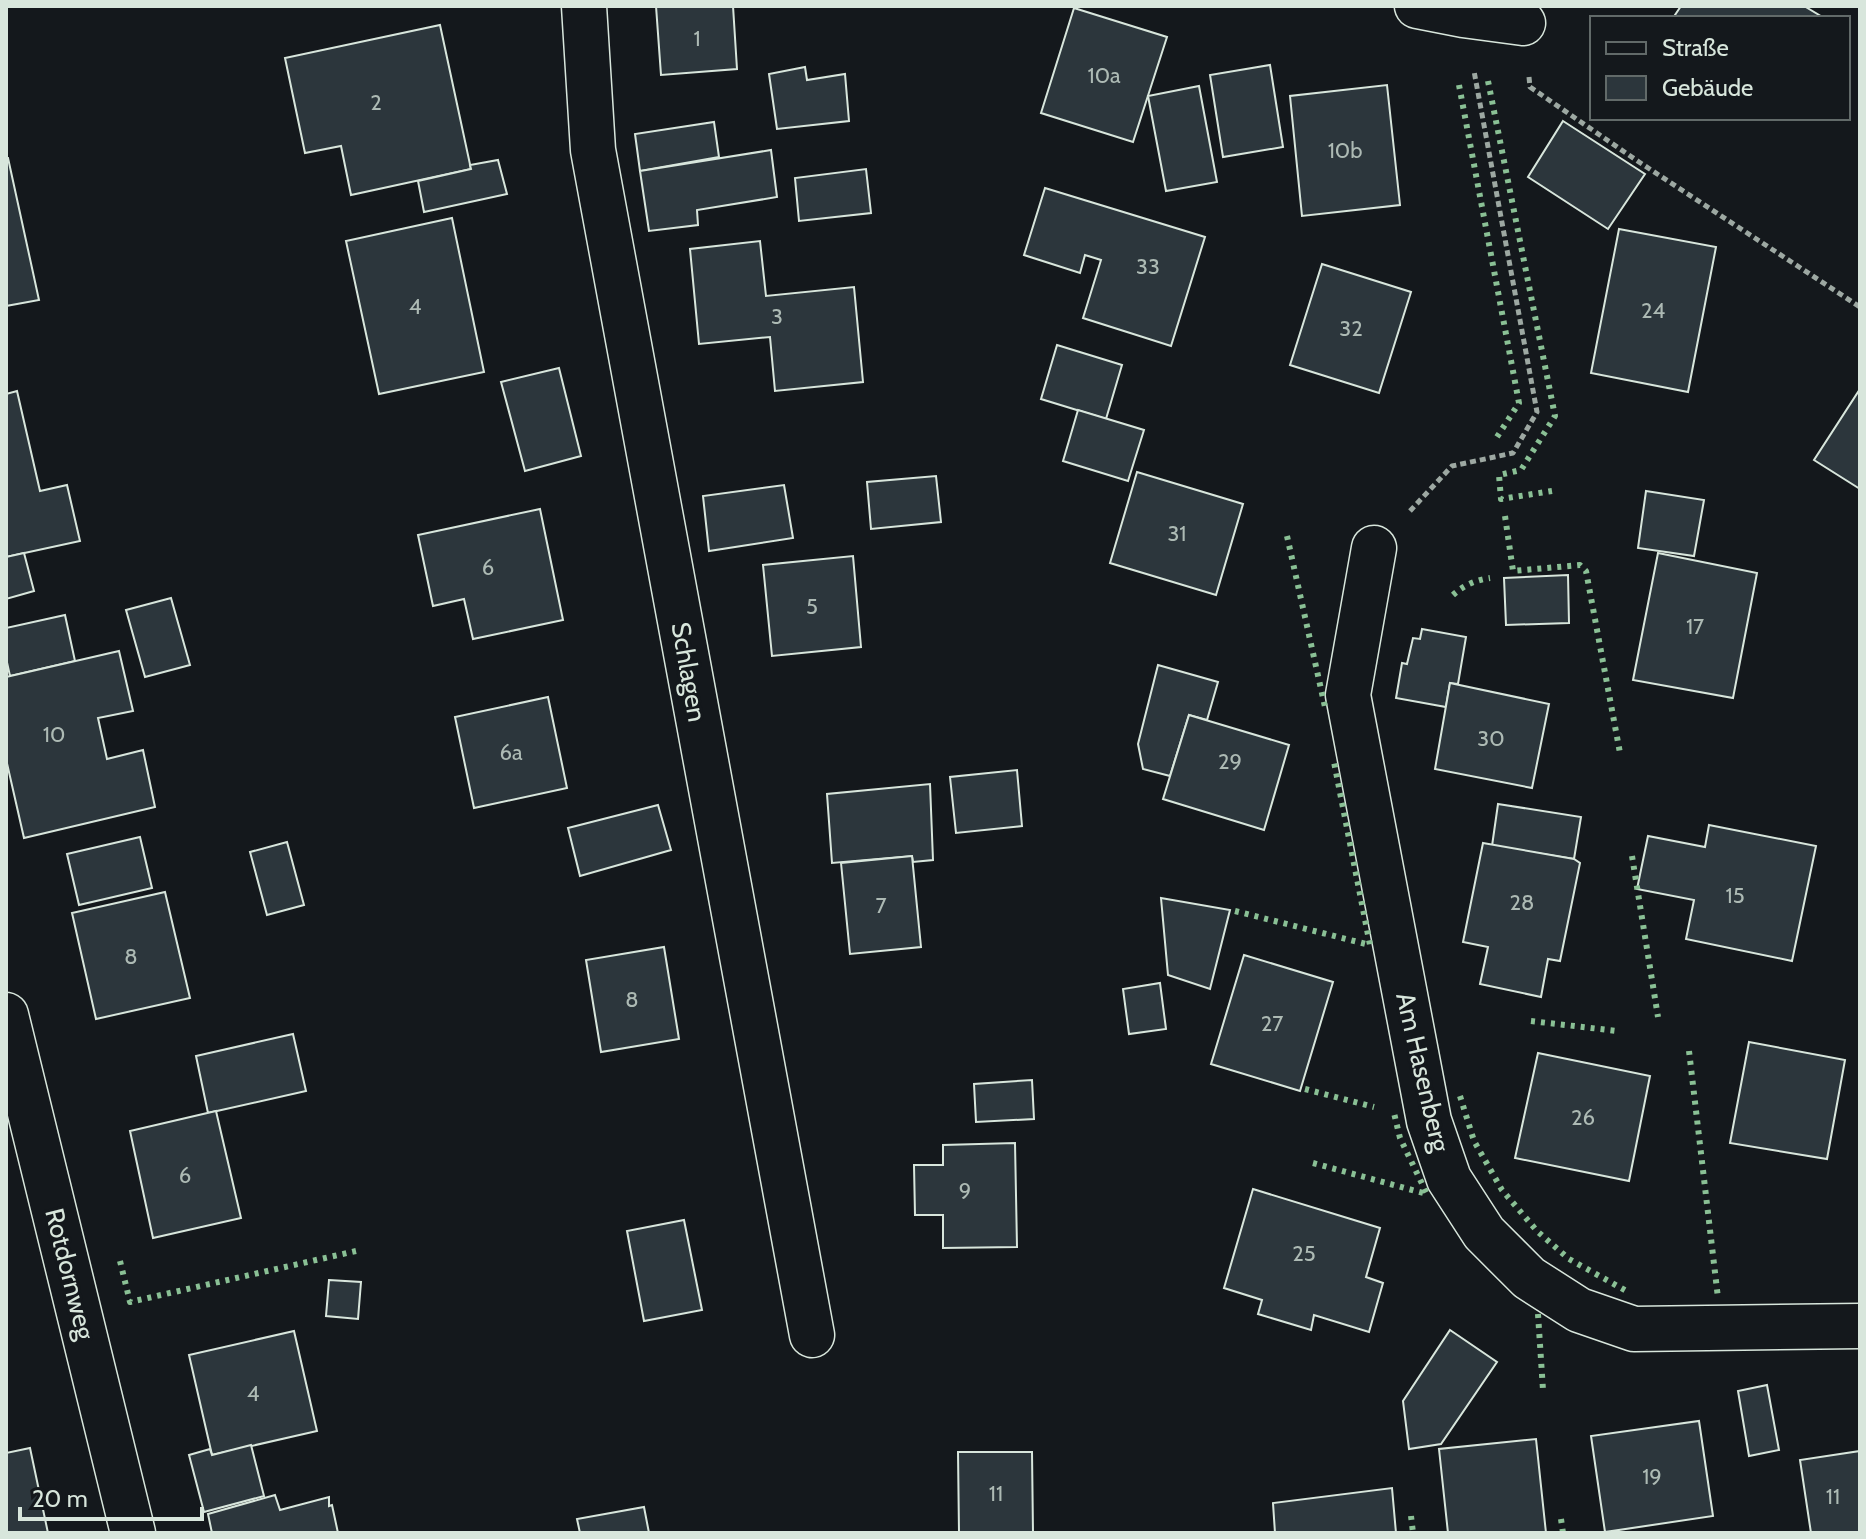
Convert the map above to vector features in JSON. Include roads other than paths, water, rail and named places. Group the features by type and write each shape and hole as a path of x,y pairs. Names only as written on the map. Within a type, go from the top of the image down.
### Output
{"street":[{"name":"Schlagen","path":"584,6 593,150 812,1335"},
{"path":"1417,6 1523,23"},
{"name":"Am Hasenberg","path":"1374,548 1348,695 1429,1121 1449,1179 1484,1233 1529,1278 1579,1310 1634,1329 1860,1326"},
{"name":"Rotdornweg","path":"6,1015 133,1533"}]}
